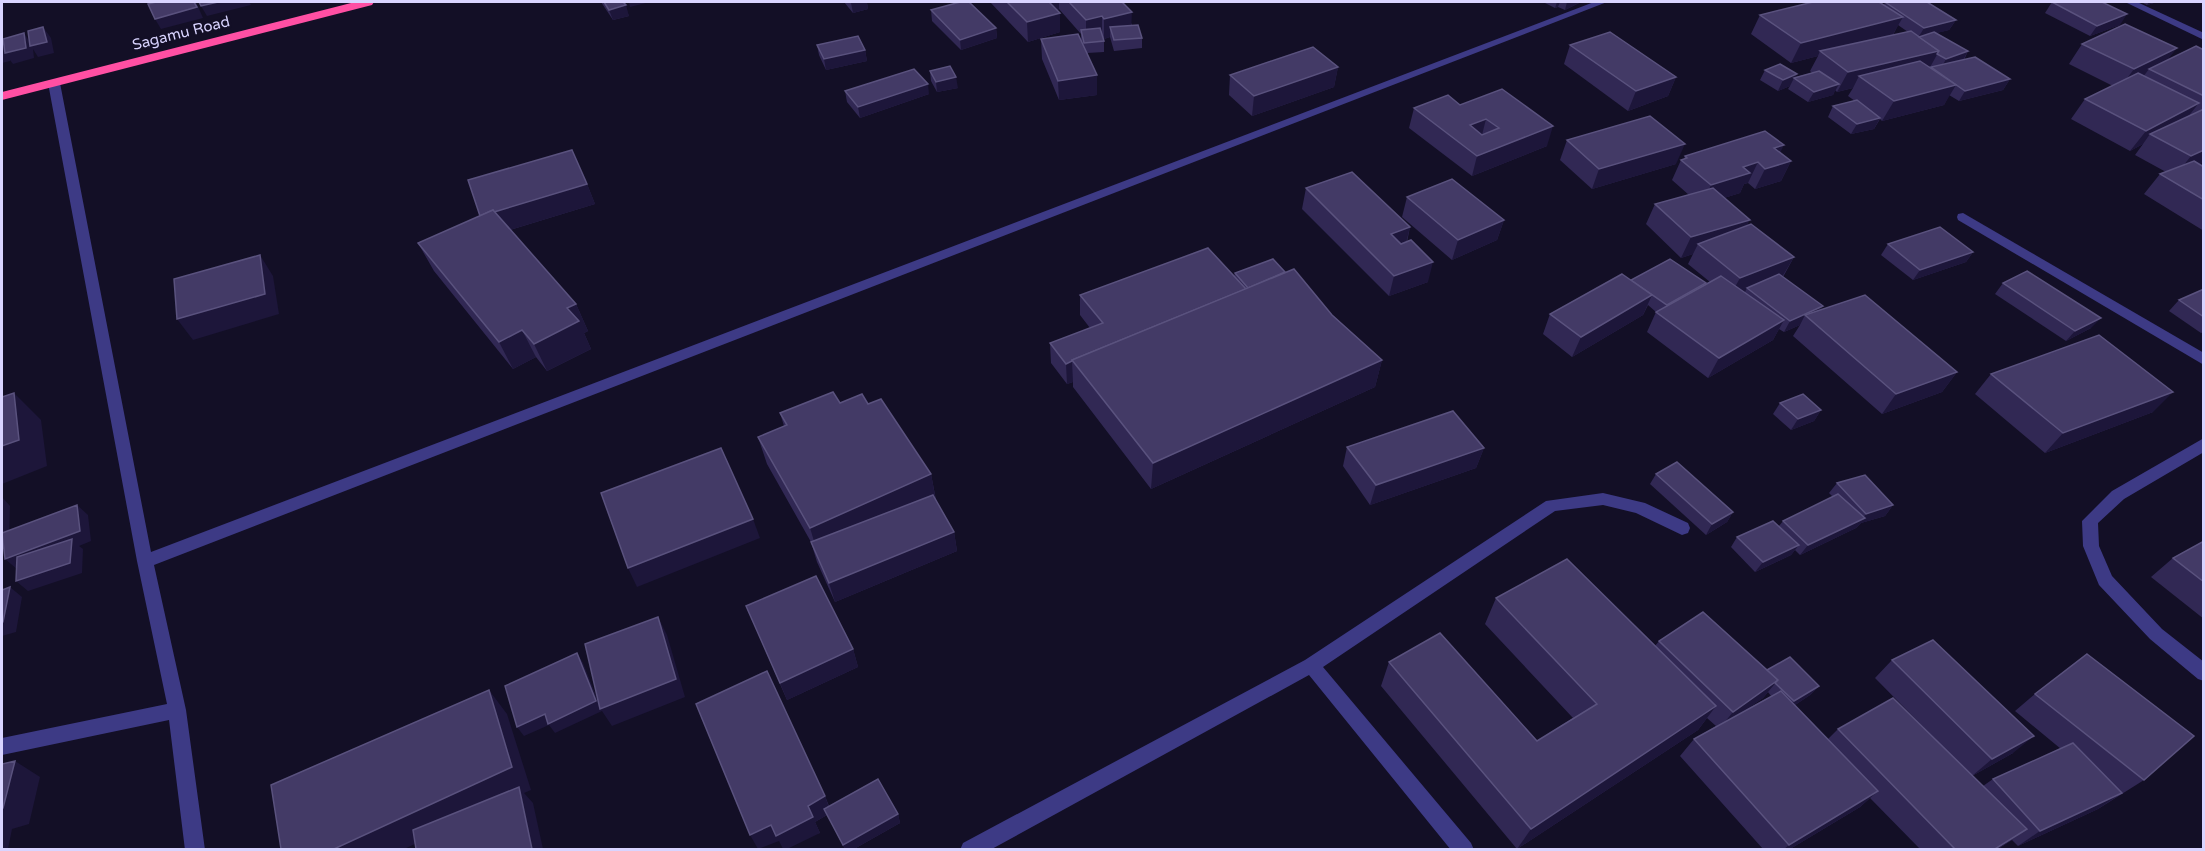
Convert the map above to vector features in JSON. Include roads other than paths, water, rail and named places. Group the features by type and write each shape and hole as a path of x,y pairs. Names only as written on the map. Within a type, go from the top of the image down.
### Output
{"highway":[{"name":"Sagamu Road","path":"2,96 368,2"}],"street":[{"path":"146,561 1602,2"},
{"path":"2130,2 2204,37"},
{"path":"54,82 177,710 195,849"},
{"path":"1963,216 2204,360"},
{"path":"2204,444 2118,495 2090,521 2091,546 2104,580 2156,634 2204,673"},
{"path":"970,849 1311,665 1552,505 1603,499 1639,507 1682,528"},
{"path":"1311,665 1464,849"},
{"path":"2,747 177,710"}]}
